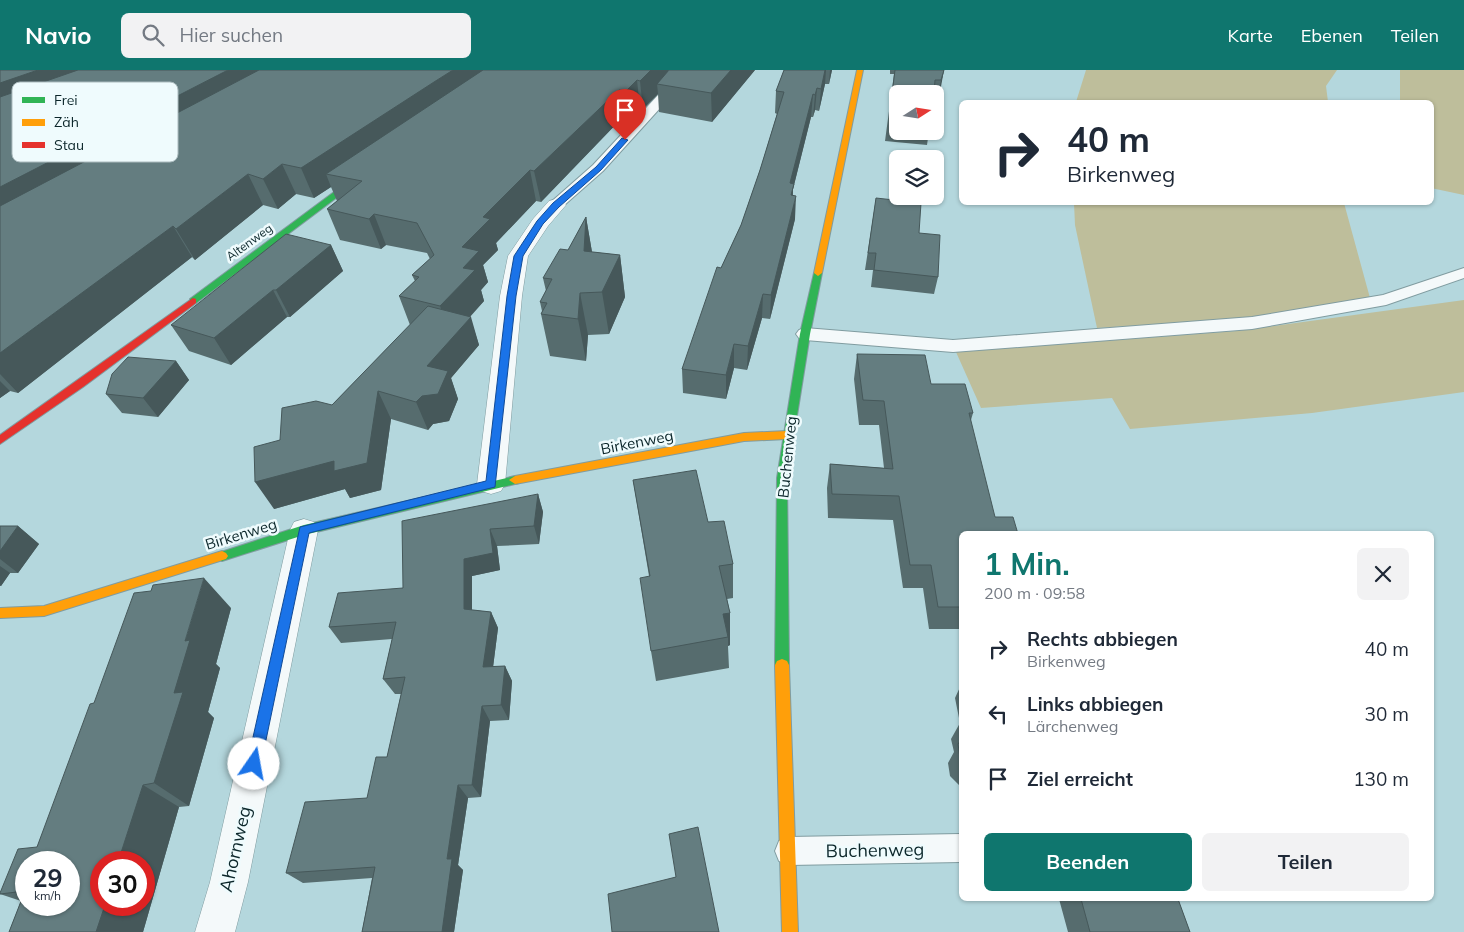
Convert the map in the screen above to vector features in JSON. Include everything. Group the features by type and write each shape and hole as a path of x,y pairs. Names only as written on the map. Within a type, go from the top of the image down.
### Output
{"street":[{"name":"Buchenweg","path":"790,932 789,851 782,689 782,478 787,435 805,334 860,70"},
{"name":"Altenweg","path":"0,440 79,385 375,167"},
{"path":"491,484 511,296 518,256 540,223 556,205"},
{"name":"Birkenweg","path":"0,613 44,611 304,530 491,484 744,437 787,435"},
{"name":"Ahornweg","path":"215,932 229,882 304,530"}],"lane":[{"path":"556,205 598,168 677,82 668,72"},
{"path":"805,334 953,346 1252,323 1386,300 1464,273"},
{"name":"Buchenweg","path":"789,851 959,848"}],"green space":[{"path":"1086,70 1337,70 1326,86 1328,100 1077,100"},
{"path":"1400,70 1464,70 1464,195 1434,189 1434,100 1400,100"},
{"path":"1074,205 1345,205 1370,298 1245,319 1097,328 1075,225"},
{"path":"1464,300 1464,392 1312,413 1130,429 1112,398 981,408 956,352 1236,331"}],"building":[{"path":"0,70 38,70 0,83"},
{"path":"78,70 228,70 178,96 178,82 43,82"},
{"path":"259,70 453,70 301,168 282,164 263,179 248,174 176,229 173,226 0,353 0,206 84,162 178,162 178,113"},
{"path":"483,70 651,70 626,91 619,90 534,171 530,170 483,217 490,219 462,247 479,251 463,268 475,270 440,306 399,296 419,277 412,275 434,255 417,223 374,214 369,219 327,209 362,181 326,174"},
{"path":"669,70 731,70 711,93 657,84"},
{"path":"784,70 825,70 821,89 817,88 815,95 813,94 790,183 794,184 791,195 796,196 771,295 763,294 748,346 734,344 726,375 682,369 717,267 721,268 741,225 760,170 784,92 776,91"},
{"path":"895,70 944,70 941,80 935,80 935,85 893,85"},
{"path":"12,93 12,162 49,162 0,187 0,97"},
{"path":"876,198 889,199 889,205 921,205 919,233 940,235 938,277 874,270 876,253 868,253"},
{"path":"586,217 584,251 620,255 602,292 580,293 578,319 541,314 547,303 540,302 552,279 543,278 560,249 568,250"},
{"path":"286,234 331,245 214,338 171,325"},
{"path":"428,306 471,317 427,366 448,371 438,394 422,396 416,402 378,391 367,463 334,471 334,461 255,482 254,447 280,440 282,408 316,401 332,405"},
{"path":"857,354 925,355 931,384 965,384 973,413 969,413 995,517 1013,517 1017,531 959,531 959,607 938,607 931,565 910,565 899,496 832,494 830,464 893,469 884,401 863,400"},
{"path":"128,357 176,361 143,398 106,394 112,374"},
{"path":"696,470 708,522 724,521 733,564 719,566 730,613 723,614 728,637 651,651 640,578 650,576 633,480"},
{"path":"538,494 534,526 490,529 493,553 464,559 464,609 491,612 483,667 505,666 501,705 482,706 472,785 458,785 447,859 452,859 442,932 362,932 375,867 286,873 305,802 367,798 376,757 387,757 405,677 383,679 396,622 329,627 338,593 403,588 402,521"},
{"path":"0,526 18,526 0,551"},
{"path":"204,578 185,641 190,640 174,693 183,692 154,783 143,785 122,851 90,851 90,916 101,916 96,932 9,932 15,916 80,916 80,851 17,851 18,849 37,847 90,704 94,703 134,593 151,591 153,585"},
{"path":"698,827 719,932 612,932 608,894 676,877 669,834"},
{"path":"15,856 15,892 0,893"},
{"path":"1082,901 1179,901 1190,932 1090,932"}],"traffic: fast":[{"path":"193,301 364,174"},
{"path":"782,665 782,478 805,334 818,273"},
{"path":"222,556 304,530 515,480"}],"traffic: slow":[{"path":"818,273 860,70"},
{"path":"515,480 744,437 787,435"},
{"path":"0,613 44,611 222,556"},
{"path":"782,665 790,932"}],"traffic: jam":[{"path":"0,440 79,385 193,301"}],"route":[{"path":"254,764 304,530 491,484 511,296 518,256 540,223 556,205 598,168 625,140"}]}
